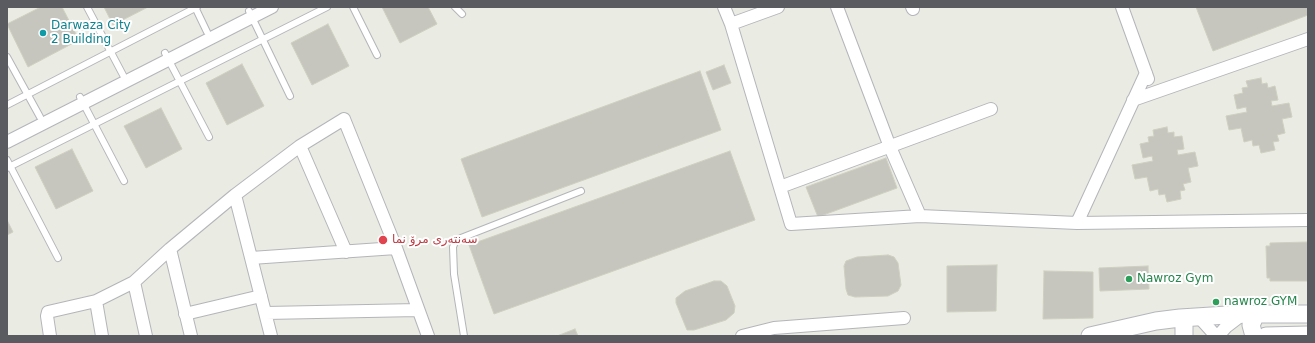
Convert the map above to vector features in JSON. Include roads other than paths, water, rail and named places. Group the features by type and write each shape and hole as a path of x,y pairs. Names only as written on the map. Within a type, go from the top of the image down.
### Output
{"main road":[{"path":"1249,314 1254,336"},
{"path":"1090,336 1156,321 1198,316 1308,314"},
{"path":"1180,318 1184,324 1184,336"},
{"path":"1266,336 1308,335"}],"street":[{"path":"7,133 82,100 123,75 166,56 207,32 252,12 272,7"},
{"path":"724,7 731,24 791,224 920,216 1077,223 1308,220"},
{"path":"731,24 778,7"},
{"path":"836,7 890,147 920,216"},
{"path":"1122,7 1154,93"},
{"path":"7,142 82,100 252,12"},
{"path":"1133,100 1308,39"},
{"path":"1077,223 1146,73"},
{"path":"780,187 991,109"},
{"path":"50,336 47,316 48,312 96,301 134,282 170,249 235,195 300,146 344,119 396,248 428,336"},
{"path":"300,146 346,252"},
{"path":"235,195 272,336"},
{"path":"251,258 396,248"},
{"path":"170,249 190,336"},
{"path":"134,282 146,336"},
{"path":"185,314 261,296"},
{"path":"96,301 102,336"},
{"path":"266,313 418,310"},
{"path":"1198,316 1217,336 1231,322 1249,314"},
{"path":"742,336 774,328 904,318"}],"lane":[{"path":"87,7 123,75"},
{"path":"7,105 196,7 207,32"},
{"path":"58,258 8,165 327,7"},
{"path":"353,7 377,55"},
{"path":"455,7 462,14"},
{"path":"252,12 290,96"},
{"path":"166,56 209,137"},
{"path":"7,58 40,118"},
{"path":"82,100 124,181"},
{"path":"464,336 454,274 453,247 455,242 461,238 581,191"}],"place":[{"name":"Darwaza City 2 Building","path":"43,33"},
{"name":"سەنتەرى مرۆ نما","path":"383,240"},
{"name":"Nawroz Gym","path":"1129,279"},
{"name":"nawroz GYM","path":"1216,302"}]}
